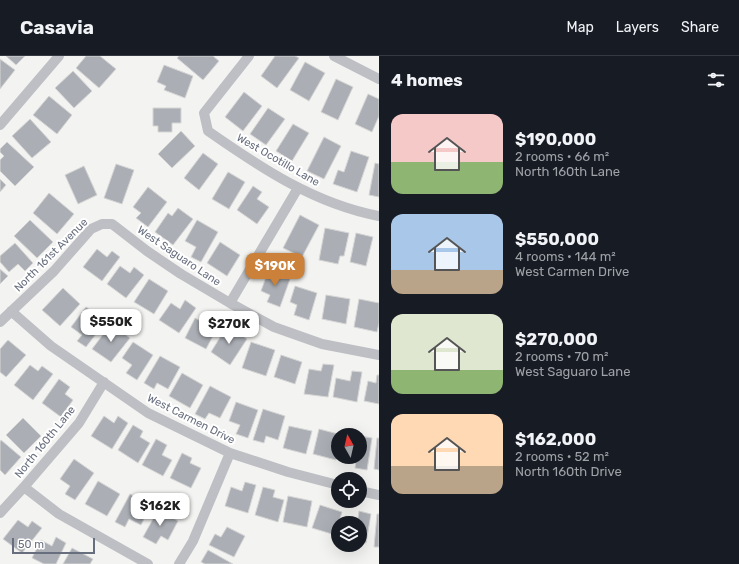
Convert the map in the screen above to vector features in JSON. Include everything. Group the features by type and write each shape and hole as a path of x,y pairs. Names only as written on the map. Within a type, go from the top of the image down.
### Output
{"street":[{"path":"0,124 59,56"},
{"name":"West Ocotillo Lane","path":"249,56 204,113 208,131 252,161 298,188 327,202 358,212 379,216"},
{"path":"334,56 379,79"},
{"path":"230,303 298,188"},
{"name":"West Saguaro Lane","path":"102,224 112,224 158,259 230,303 274,327 322,344 379,355"},
{"name":"North 161st Avenue","path":"0,322 54,272 91,229 102,224"},
{"name":"West Carmen Drive","path":"11,311 51,346 148,413 230,453 288,472 331,483"},
{"name":"North 160th Lane","path":"0,513 79,423 104,382"},
{"path":"179,564 193,541 230,453"},
{"path":"24,487 59,514 148,564"},
{"path":"367,492 379,495"}],"building":[{"path":"6,56 25,56 16,65"},
{"path":"86,56 100,56 116,69 99,88 76,68"},
{"path":"179,56 213,56 219,61 203,80 177,58"},
{"path":"275,56 295,56 299,58 277,88 261,76"},
{"path":"0,59 15,70 0,89"},
{"path":"305,62 325,73 309,101 290,90"},
{"path":"164,65 193,76 185,98 164,90 166,86 157,82"},
{"path":"73,71 92,91 74,108 55,88"},
{"path":"336,79 353,87 338,120 321,112"},
{"path":"244,92 262,106 243,131 225,117"},
{"path":"368,94 379,99 379,116 372,132 355,124"},
{"path":"49,96 72,115 57,134 33,115"},
{"path":"153,108 181,108 181,123 172,123 172,132 158,132 158,126 153,126"},
{"path":"268,108 285,119 266,145 250,134"},
{"path":"30,119 51,142 32,158 12,136"},
{"path":"293,124 309,133 292,161 276,151"},
{"path":"181,131 195,146 172,168 158,154"},
{"path":"324,137 341,146 324,179 307,171"},
{"path":"7,142 34,167 15,186 0,171 0,160 4,156 0,152 0,149"},
{"path":"351,151 369,157 357,192 333,184 338,170 344,172"},
{"path":"203,153 218,164 199,190 184,178"},
{"path":"375,163 379,164 379,197 369,195"},
{"path":"116,164 134,170 122,204 104,198"},
{"path":"84,166 97,195 78,204 65,175"},
{"path":"228,172 245,182 229,209 212,199"},
{"path":"0,179 6,185 0,192"},
{"path":"253,186 262,192 257,199 269,207 257,224 237,210"},
{"path":"148,187 167,202 148,227 136,218 141,213 133,207"},
{"path":"49,193 74,214 57,234 33,213"},
{"path":"178,208 193,219 173,245 155,232 168,213 172,216"},
{"path":"300,215 319,225 302,257 283,248"},
{"path":"30,220 53,242 37,258 14,236"},
{"path":"197,220 218,232 201,262 191,257 196,247 185,241"},
{"path":"325,228 349,233 344,256 340,256 338,264 319,260"},
{"path":"356,233 373,237 366,266 350,262"},
{"path":"220,242 240,255 227,276 207,263"},
{"path":"15,243 33,263 25,271 18,264 9,272 0,262 0,256"},
{"path":"97,249 107,257 112,251 120,257 102,281 83,267"},
{"path":"120,266 130,273 134,267 144,275 126,298 107,284"},
{"path":"270,266 279,269 277,274 290,279 280,307 267,302 270,295 261,291"},
{"path":"0,269 8,276 0,284"},
{"path":"149,279 168,291 154,314 134,302"},
{"path":"295,286 317,293 309,320 294,315 297,305 290,302"},
{"path":"63,288 80,304 60,326 42,310"},
{"path":"326,295 350,299 346,324 322,319"},
{"path":"359,299 379,303 379,323 377,332 354,327"},
{"path":"185,300 196,308 179,333 159,320 171,303 180,309"},
{"path":"86,307 106,321 86,347 77,341 82,335 71,327"},
{"path":"210,316 221,321 206,349 185,338 195,318 206,324"},
{"path":"111,324 130,338 111,362 92,349"},
{"path":"227,326 247,339 230,365 211,352"},
{"path":"8,340 26,355 6,377 0,372 0,349"},
{"path":"133,342 153,355 137,380 126,373 132,365 122,358"},
{"path":"251,342 275,350 266,376 242,368"},
{"path":"281,355 302,362 295,384 274,377"},
{"path":"160,356 180,367 168,389 157,383 154,389 144,383"},
{"path":"323,364 334,365 328,397 304,394 309,369 321,371"},
{"path":"30,365 38,371 42,366 53,374 33,400 14,385"},
{"path":"352,371 362,372 357,402 333,397 336,378 350,381"},
{"path":"182,373 203,385 190,408 169,396"},
{"path":"377,375 379,375 379,404 364,401 368,381 376,383"},
{"path":"59,379 70,387 65,394 73,400 61,417 42,403"},
{"path":"210,386 231,397 220,418 209,413 205,419 195,414"},
{"path":"236,402 258,410 248,438 236,434 240,425 229,421"},
{"path":"263,409 285,416 278,440 266,436 264,443 253,440"},
{"path":"104,416 114,423 118,416 128,423 112,449 91,436"},
{"path":"23,418 41,436 24,453 6,435"},
{"path":"133,425 143,431 140,437 150,443 138,463 118,450"},
{"path":"289,426 312,431 306,454 283,448"},
{"path":"319,429 331,432 331,459 313,454"},
{"path":"367,437 372,438 367,470 355,468 356,464 367,464"},
{"path":"377,438 379,438 379,470 374,469"},
{"path":"156,439 167,445 162,455 172,460 163,476 142,465"},
{"path":"1,440 21,457 5,475 0,470"},
{"path":"182,453 192,458 190,463 201,468 191,488 170,478"},
{"path":"74,459 94,473 75,500 65,494 70,486 60,479"},
{"path":"98,481 120,494 107,516 85,504"},
{"path":"245,482 256,485 248,513 225,506 231,487 242,491"},
{"path":"263,487 275,490 273,497 284,500 278,522 255,515"},
{"path":"130,494 151,505 141,525 129,519 125,527 115,522"},
{"path":"288,496 312,501 307,527 283,522"},
{"path":"320,505 342,512 341,516 331,516 331,534 312,528"},
{"path":"158,510 178,521 168,540 161,536 156,544 143,537"},
{"path":"359,511 371,514 367,537 367,516 358,516"},
{"path":"377,514 379,514 379,547 374,547"},
{"path":"18,520 28,527 32,521 42,528 22,553 3,539"},
{"path":"227,527 245,536 234,557 209,545 215,534 221,537"},
{"path":"56,537 66,543 56,564 44,564 32,558 41,540 52,546"},
{"path":"72,548 93,559 90,564 63,564"},
{"path":"208,550 233,564 205,564 201,562"}]}
